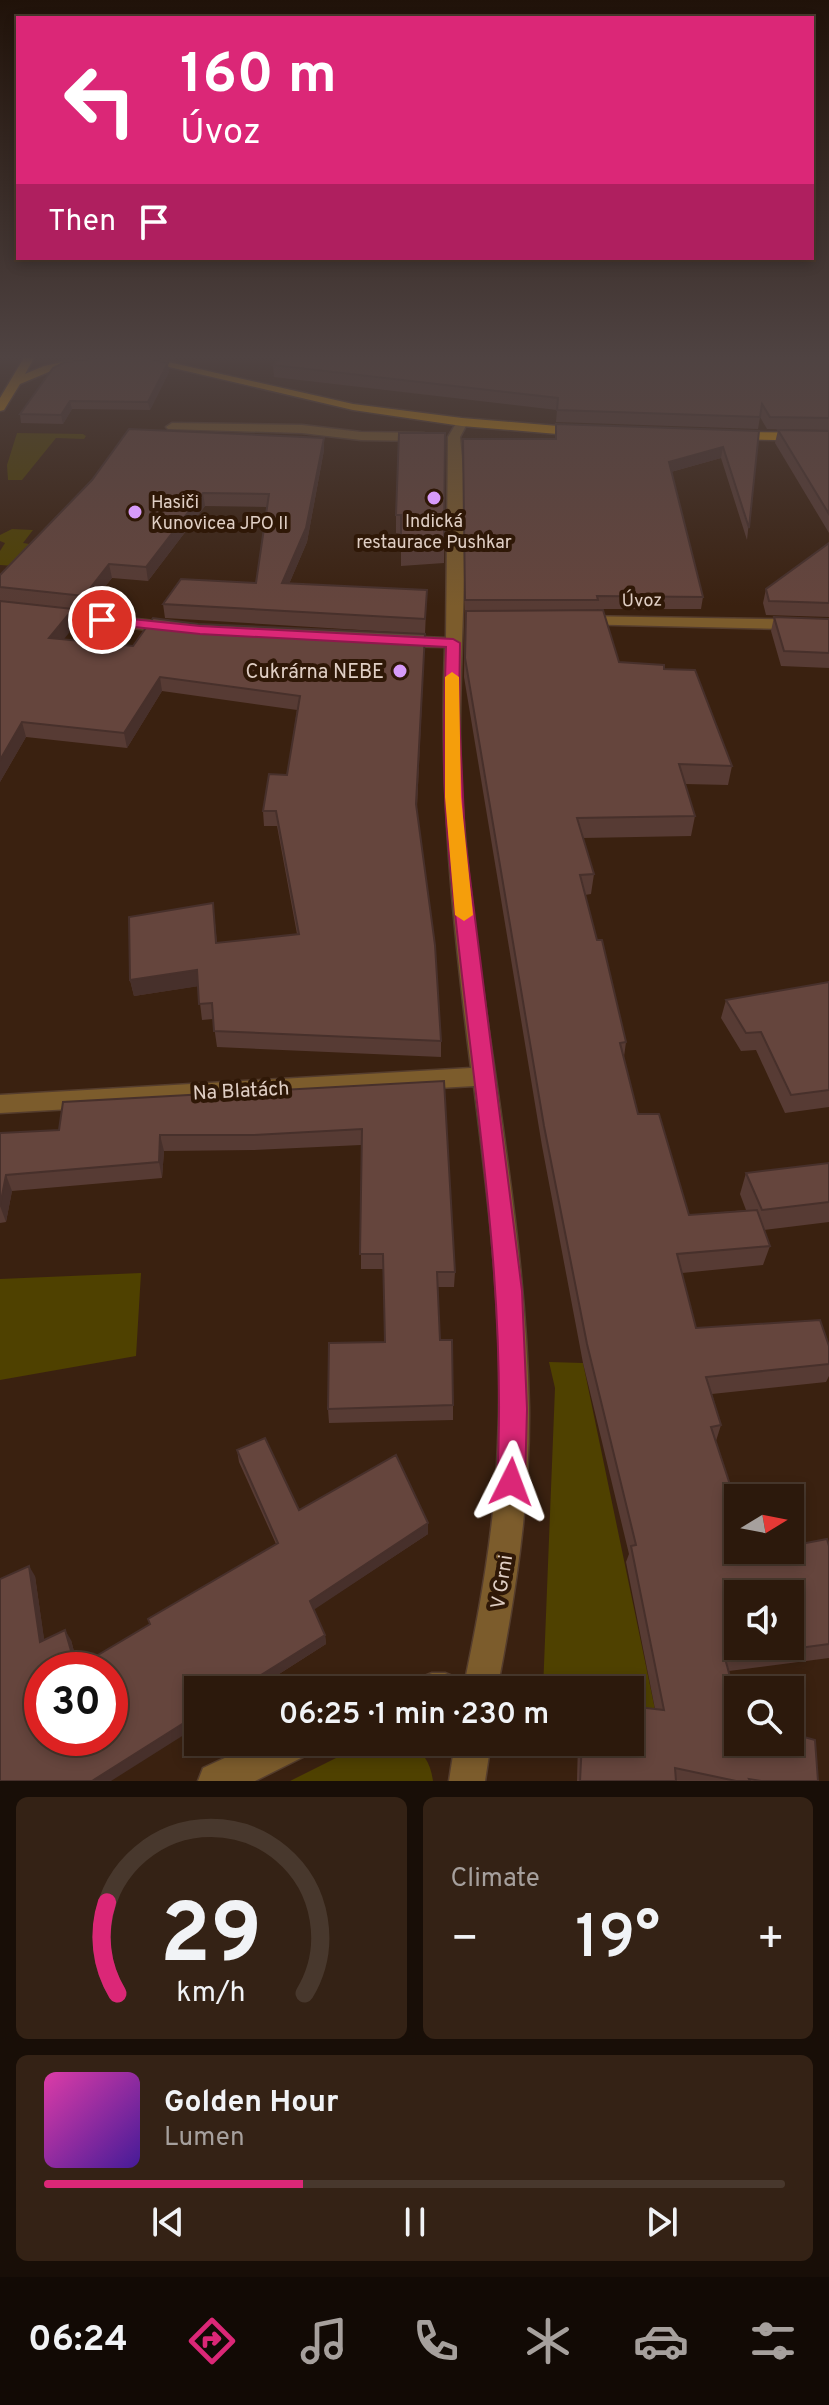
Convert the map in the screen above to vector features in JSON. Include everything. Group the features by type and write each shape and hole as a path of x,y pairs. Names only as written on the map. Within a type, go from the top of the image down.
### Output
{"street":[{"name":"V Grni","path":"454,439 460,629 453,797 483,1076 499,1184 509,1291 514,1409 504,1568 483,1676"},
{"path":"0,608 186,629"},
{"name":"Úvoz","path":"565,621 829,625"},
{"path":"375,640 460,629"},
{"name":"Na Blatách","path":"0,1104 483,1076"},
{"path":"216,1781 268,1756"},
{"path":"467,1781 471,1756"}],"shaded area":[{"path":"15,439 55,439 22,480 8,480 7,465"},
{"path":"12,529 33,530 23,543 36,545 15,566 0,565 0,551 5,543 0,541 0,535"},
{"path":"141,1273 136,1356 0,1380 0,1279"},
{"path":"549,1362 583,1363 657,1719 644,1718 644,1676 544,1676 555,1388"},
{"path":"340,1756 423,1756 433,1781 290,1781"}],"building":[{"path":"122,439 324,439 306,528 282,583 427,590 425,619 163,604 181,579 256,583 269,494 203,493 146,567 109,564 84,596 0,587 0,575 92,480"},
{"path":"399,439 445,439 444,545 401,548 401,515 396,515"},
{"path":"463,439 758,439 749,528 723,447 669,462 703,597 465,600"},
{"path":"784,439 829,439 829,514"},
{"path":"829,543 829,603 769,601 766,589"},
{"path":"0,601 73,609 49,638 133,646 153,618 198,624 425,634 416,804 435,945 441,1041 214,1031 212,1003 199,1004 197,970 130,980 129,917 213,903 216,943 299,934 276,811 263,811 269,774 287,775 300,696 160,677 124,733 22,722 0,760"},
{"path":"603,610 619,662 695,670 732,766 679,764 695,816 577,818 594,874 580,875 597,940 602,940 626,1042 620,1043 638,1114 659,1114 689,1215 757,1210 770,1246 677,1254 696,1328 820,1320 829,1346 829,1364 706,1377 721,1425 711,1427 730,1484 724,1484 724,1564 804,1564 804,1543 827,1539 829,1546 829,1644 804,1647 804,1580 724,1580 724,1660 730,1676 724,1676 724,1756 804,1756 804,1737 815,1740 818,1781 736,1781 675,1768 676,1781 580,1781 581,1756 644,1756 644,1708 664,1710 631,1546 636,1545 587,1344 544,1126 465,658 466,611"},
{"path":"774,617 829,619 829,653 784,651"},
{"path":"829,982 829,1090 791,1095 761,1032 746,1033 726,1000"},
{"path":"444,1081 455,1272 437,1272 440,1340 452,1340 453,1405 328,1409 329,1343 385,1342 383,1254 360,1254 362,1129 252,1135 160,1135 159,1162 6,1175 0,1206 0,1133 59,1130 63,1102"},
{"path":"829,1163 829,1202 762,1210 746,1173"},
{"path":"265,1438 299,1510 396,1455 428,1523 310,1601 325,1635 259,1676 184,1676 184,1723 92,1781 0,1781 0,1579 29,1566 40,1642 65,1630 71,1652 24,1652 24,1756 128,1756 128,1652 103,1652 150,1624 148,1619 278,1543 237,1450"}],"slow traffic":[{"path":"452,677 453,797 464,915"}],"place":[{"name":"Indická restaurace Pushkar","path":"434,498"},
{"name":"Hasiči Kunovicea JPO II","path":"135,512"},
{"name":"Cukrárna NEBE","path":"400,671"}],"route":[{"path":"102,620 200,630 453,643 451,712 456,839 483,1076 499,1184 509,1291 514,1409 511,1482"}]}
